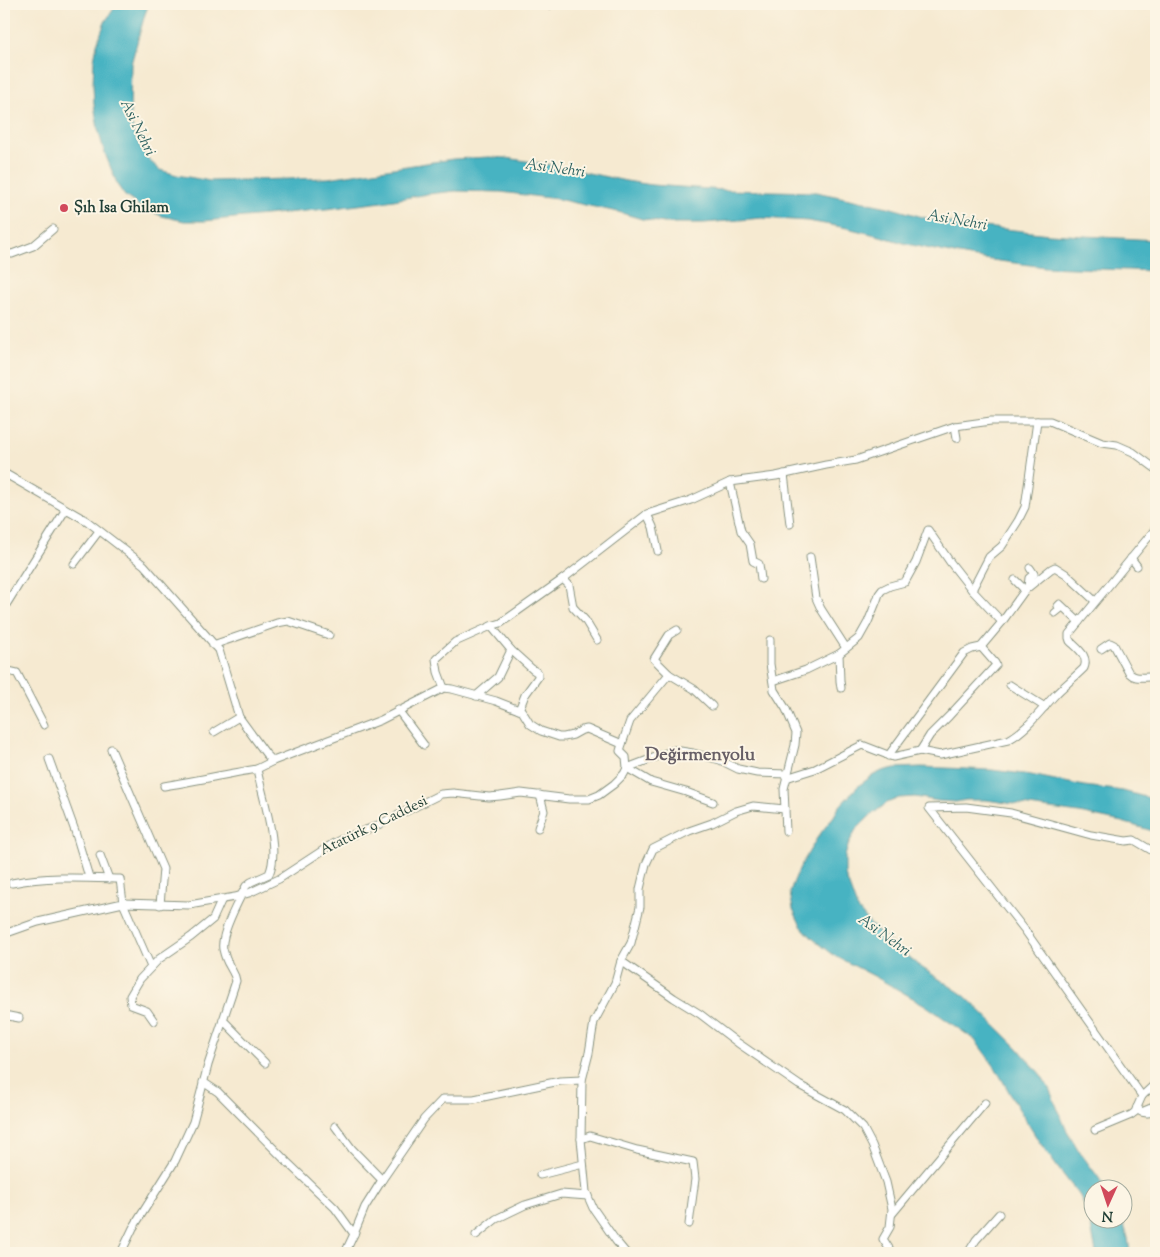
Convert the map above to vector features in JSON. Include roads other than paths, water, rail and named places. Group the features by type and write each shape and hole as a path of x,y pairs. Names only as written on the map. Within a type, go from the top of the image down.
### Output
{"street":[{"path":"4,253 12,254 33,246 53,229"},
{"path":"444,688 438,672 436,659 455,642 501,623 563,579 647,514 691,500 730,482 856,460 955,426 991,421 1037,422 1050,420 1102,444 1118,445 1133,452 1156,469"},
{"path":"972,590 989,557 1002,546 1025,507 1037,422"},
{"path":"955,426 957,438"},
{"path":"4,473 87,521 144,565 219,650 239,717 266,754 273,760"},
{"path":"784,474 790,524"},
{"path":"730,482 741,531 750,544 753,560 759,564 761,579"},
{"path":"4,608 66,509"},
{"path":"647,514 653,527 658,551"},
{"path":"627,768 674,750 693,752 757,774 787,776 815,769 862,746 893,757 920,751 940,755 1008,740 1045,707 1086,665 1084,655 1069,638 1070,634 1156,528"},
{"path":"773,681 806,670 838,654 859,638 868,622 878,594 890,586 905,582 916,562 928,530 972,590 1002,622"},
{"path":"74,564 99,531"},
{"path":"1150,535 1156,542"},
{"path":"810,556 816,598 846,648"},
{"path":"1131,558 1137,566"},
{"path":"888,756 964,653 981,647 1027,588 1051,569 1055,567 1066,574 1095,601"},
{"path":"1027,588 1029,578 1034,574 1030,568"},
{"path":"563,579 569,586 573,607 585,620 597,640"},
{"path":"1015,580 1027,588"},
{"path":"1055,613 1060,609 1058,606 1060,604 1079,622"},
{"path":"213,645 288,621 329,635"},
{"path":"491,626 511,650 538,673 538,677 525,695 520,710"},
{"path":"677,630 669,635 654,659 669,674 694,689 712,706"},
{"path":"770,640 770,664 774,690 786,709 796,733 795,745 784,789 786,831"},
{"path":"1101,650 1110,643 1114,645 1132,677 1149,676"},
{"path":"920,751 930,735 996,665 981,647"},
{"path":"476,696 498,677 511,650"},
{"path":"838,654 841,688"},
{"path":"4,670 17,673 44,725"},
{"path":"627,768 626,757 620,750 630,721 669,674"},
{"path":"1010,685 1045,707"},
{"path":"164,786 257,769 273,760 381,720 444,688 520,710 530,724 541,731 564,737 582,730 588,730 622,744"},
{"path":"398,710 424,746"},
{"path":"214,732 239,717"},
{"path":"111,749 163,869 160,905"},
{"path":"49,760 75,831 89,877"},
{"path":"627,768 650,782 686,792 712,802"},
{"name":"Atatürk 9 Caddesi","path":"4,934 38,922 123,904 189,905 242,895 260,889 279,879 339,840 374,827 435,796 446,793 500,796 521,793 575,800 594,797 614,784 627,768"},
{"path":"121,1253 133,1228 176,1161 193,1122 208,1064 236,981 222,948 227,925 246,886 269,874 272,868 273,850 266,803 257,769"},
{"path":"538,828 544,811 540,795"},
{"path":"626,1253 593,1208 586,1192 580,1139 582,1080 589,1054 594,1022 631,944 640,908 640,890 646,864 653,849 736,811 753,806 785,809"},
{"path":"1142,1096 1024,929 929,808 966,807 1011,813 1091,835 1126,841 1134,840 1156,853"},
{"path":"100,855 109,879"},
{"path":"12,883 31,879 89,877 120,879 123,904 151,967"},
{"path":"154,1021 147,1011 131,1005 130,996 140,979 159,959 191,937 213,918 222,899"},
{"path":"621,962 700,1014 799,1085 845,1110 863,1128 872,1145 886,1182 892,1214 890,1227 883,1239 892,1253"},
{"path":"4,1016 19,1018"},
{"path":"223,1020 265,1063"},
{"path":"345,1253 365,1207 382,1180 424,1119 443,1099 474,1099 560,1081 582,1080"},
{"path":"203,1082 218,1092 335,1208 354,1234"},
{"path":"1139,1110 1142,1096 1156,1083"},
{"path":"892,1214 985,1103"},
{"path":"1095,1130 1139,1110 1156,1106"},
{"path":"1139,1110 1147,1113 1156,1112"},
{"path":"335,1126 352,1149 382,1180"},
{"path":"580,1139 590,1136 637,1150 693,1162 695,1179 689,1224"},
{"path":"540,1175 582,1164"},
{"path":"476,1235 496,1219 525,1206 561,1194 588,1196"},
{"path":"968,1253 976,1240 999,1214"}],"water":[{"name":"Asi Nehri","path":"117,4 149,4 131,64 130,116 134,134 150,161 160,170 177,175 210,181 328,178 453,159 506,158 652,185 724,190 816,192 888,207 933,220 972,226 1049,234 1156,240 1156,271 1045,267 969,257 907,244 847,228 808,221 762,218 704,223 664,223 557,199 501,192 455,191 326,209 204,221 184,221 162,216 141,207 125,196 118,186 104,151 98,129 94,104 94,60 97,44 105,22"},
{"path":"921,767 992,770 1123,791 1156,800 1156,832 1122,822 1079,813 986,800 956,802 915,797 899,798 887,803 855,831 845,856 845,875 857,908 870,924 918,965 965,996 1017,1047 1041,1075 1049,1088 1066,1129 1079,1151 1100,1180 1082,1180 1082,1200 1040,1143 995,1067 975,1040 925,1005 835,956 812,938 801,926 793,909 790,893 800,867 817,838 839,807 858,786 872,776 895,768"},
{"path":"1092,1230 1125,1230 1130,1253 1096,1253"}],"place":[{"name":"Şıh Isa Ghilam","path":"64,208"}],"district":[{"name":"Değirmenyolu","path":"700,756"}]}
